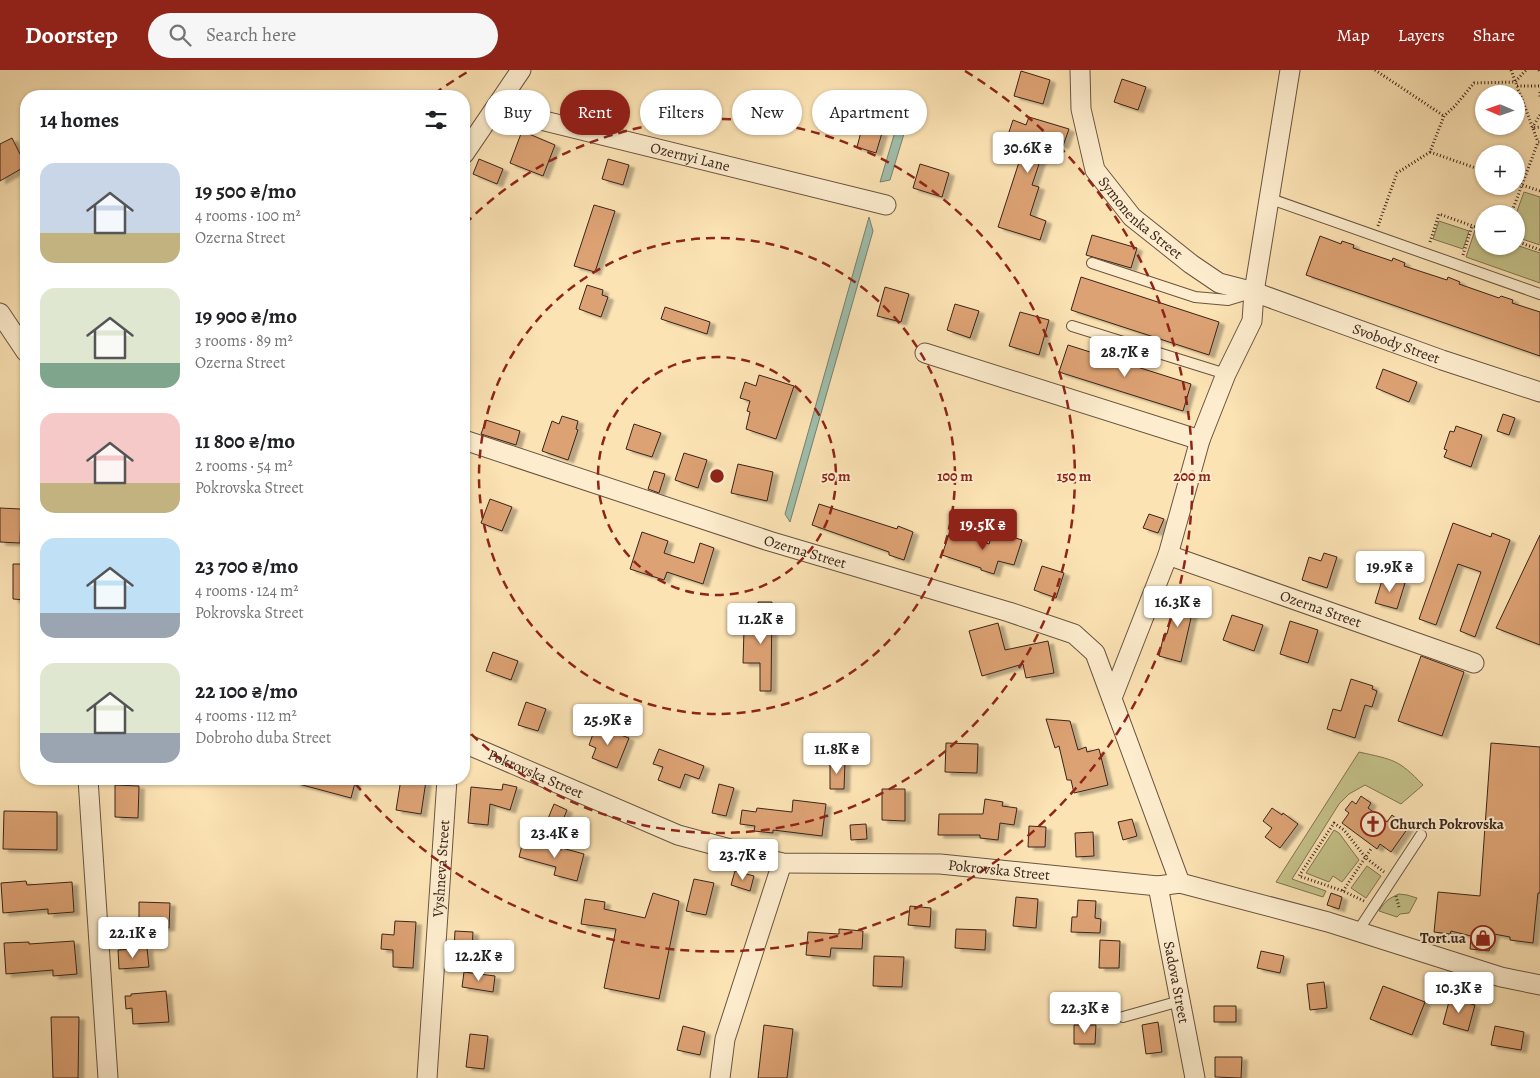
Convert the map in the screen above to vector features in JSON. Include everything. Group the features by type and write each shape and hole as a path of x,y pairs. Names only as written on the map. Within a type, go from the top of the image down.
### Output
{"street":[{"path":"509,90 522,70"},
{"name":"Symonenka Street","path":"1080,70 1081,108 1095,170 1132,217 1191,264 1220,283 1254,292"},
{"path":"1112,698 1168,555 1200,440 1226,374 1252,321 1254,292 1268,198 1290,70"},
{"name":"Ozernyi Lane","path":"550,122 886,205"},
{"path":"470,146 485,124"},
{"name":"Svobody Street","path":"1254,292 1540,392"},
{"path":"0,313 20,343"},
{"path":"925,353 1200,440"},
{"name":"Ozerna Street","path":"470,442 769,541 1009,612 1074,634 1095,653 1180,883"},
{"name":"Ozerna Street","path":"1168,555 1474,663"},
{"name":"Pokrovska Street","path":"470,746 678,834 782,863 940,864 1158,886 1180,883 1319,919 1501,977 1540,985"},
{"path":"88,785 108,1078"},
{"name":"Vyshneva Street","path":"427,1078 447,785"},
{"path":"720,1078 725,1039 782,863"},
{"name":"Sadova Street","path":"1158,886 1195,1078"}],"lane":[{"path":"1268,198 1540,294"},
{"path":"1092,263 1195,297 1228,300 1254,292"},
{"path":"1072,326 1226,374"},
{"path":"1358,931 1421,835"},
{"path":"1123,1017 1180,1001"}],"path":[{"path":"1375,70 1444,116"},
{"path":"1511,70 1516,85"},
{"path":"1375,236 1397,173 1430,152 1444,116 1474,83 1515,82 1526,70"},
{"path":"1525,86 1540,86"},
{"path":"1540,92 1540,98"},
{"path":"1525,108 1539,142 1525,177"},
{"path":"1532,128 1540,115"},
{"path":"1532,128 1540,127"},
{"path":"1430,152 1475,168"},
{"path":"1525,186 1540,191"},
{"path":"1426,254 1439,214 1475,227"},
{"path":"1459,265 1472,226"},
{"path":"1525,245 1540,250"},
{"path":"1366,858 1344,830 1334,823 1299,876 1343,891 1374,906"},
{"path":"1343,891 1371,849"},
{"path":"1337,895 1338,889"}],"shaded area":[{"path":"894,135 904,135 890,180 880,182"},
{"path":"1525,192 1540,197 1540,245 1525,240 1525,205 1519,205"},
{"path":"869,217 873,231 790,522 785,514"},
{"path":"1439,221 1469,231 1463,249 1433,239"},
{"path":"1475,230 1475,255 1525,255 1525,248 1540,253 1540,283 1466,257"},
{"path":"1359,752 1401,765 1423,785 1401,804 1365,785 1349,794 1339,804 1292,879 1326,891 1323,897 1276,882"},
{"path":"1334,830 1339,833 1359,860 1342,882 1333,876 1329,882 1306,873"},
{"path":"1367,866 1381,876 1366,898 1351,888"},
{"path":"1399,894 1417,898 1409,913 1400,914 1397,917 1379,911 1387,901"}],"building":[{"path":"1021,71 1050,80 1043,104 1014,96"},
{"path":"1122,79 1146,87 1138,110 1114,102"},
{"path":"1029,117 1069,129 1063,146 1047,140 1032,185 1039,187 1030,215 1046,221 1040,240 998,227 1021,156 1003,150 1013,120 1026,125"},
{"path":"520,135 531,135 555,145 543,176 510,163"},
{"path":"860,135 881,135 876,153 857,147"},
{"path":"12,138 20,154 20,169 0,181 0,144"},
{"path":"479,159 503,169 497,184 473,174"},
{"path":"608,159 629,165 623,185 602,179"},
{"path":"920,164 949,173 942,197 913,188"},
{"path":"594,205 615,211 595,272 574,266"},
{"path":"1092,235 1137,248 1131,268 1086,255"},
{"path":"1320,236 1341,244 1342,241 1354,245 1353,248 1392,261 1393,258 1405,263 1404,266 1447,280 1448,277 1460,282 1459,284 1499,298 1501,296 1513,300 1512,303 1540,312 1540,356 1306,275"},
{"path":"1081,277 1219,322 1209,355 1071,310"},
{"path":"587,285 603,290 602,295 608,297 601,317 579,309"},
{"path":"885,287 909,294 901,322 877,316"},
{"path":"955,304 979,311 970,338 947,330"},
{"path":"665,307 710,322 707,334 661,319"},
{"path":"1020,312 1049,320 1039,355 1009,346"},
{"path":"1068,345 1191,384 1183,411 1059,372"},
{"path":"1383,369 1417,382 1409,402 1376,388"},
{"path":"759,375 794,386 776,439 746,429 750,412 747,411 750,401 740,398 745,382 756,386"},
{"path":"1503,414 1515,418 1509,435 1497,431"},
{"path":"562,416 578,421 576,429 578,430 568,460 542,451 552,421 559,424"},
{"path":"486,420 520,431 516,445 481,434"},
{"path":"634,424 661,433 652,457 626,449"},
{"path":"1456,426 1482,435 1471,467 1444,457 1447,450 1444,449 1450,431 1454,432"},
{"path":"684,453 707,460 698,488 675,480"},
{"path":"738,464 773,472 767,501 731,493"},
{"path":"654,471 665,474 659,493 648,489"},
{"path":"490,499 512,507 502,531 481,523"},
{"path":"819,504 897,529 898,526 913,532 904,560 889,555 889,552 812,525"},
{"path":"0,508 20,509 20,543 0,542"},
{"path":"1149,514 1164,519 1158,533 1143,528"},
{"path":"1453,523 1491,537 1492,533 1510,540 1475,637 1460,631 1481,572 1458,564 1436,625 1419,619"},
{"path":"950,531 989,544 993,531 1022,540 1014,565 998,561 994,574 942,555"},
{"path":"642,532 668,541 664,553 694,563 700,543 714,548 703,584 667,572 664,580 630,569"},
{"path":"1540,535 1540,645 1496,628"},
{"path":"1324,553 1337,557 1327,588 1302,580 1309,557 1321,561"},
{"path":"13,564 20,564 20,600 13,599"},
{"path":"1042,566 1064,573 1056,598 1034,590"},
{"path":"1383,577 1405,583 1397,609 1375,603"},
{"path":"1178,591 1196,596 1181,662 1159,656 1164,634 1167,634"},
{"path":"758,602 772,602 771,691 760,691 760,663 743,663 744,629 751,629 751,624 758,624"},
{"path":"1232,615 1263,625 1254,651 1223,640"},
{"path":"1290,621 1318,630 1308,663 1280,654"},
{"path":"998,623 1005,650 1048,641 1054,673 1026,678 1023,664 982,676 969,631"},
{"path":"493,652 518,661 511,680 486,671"},
{"path":"1421,656 1464,672 1442,736 1398,721"},
{"path":"1351,679 1373,686 1372,689 1377,691 1372,707 1365,705 1355,738 1327,729 1333,709 1341,711"},
{"path":"526,702 546,709 538,731 518,725"},
{"path":"1046,719 1070,721 1078,750 1086,747 1087,752 1099,749 1108,785 1074,793 1071,780 1067,780 1059,746 1055,748"},
{"path":"596,726 629,738 617,768 592,758 596,748 589,745"},
{"path":"946,743 978,744 977,773 945,772"},
{"path":"1491,743 1540,747 1540,893 1538,893 1533,943 1510,940 1510,937 1494,934 1489,951 1470,949 1471,936 1451,931 1450,934 1434,932 1438,892 1480,896"},
{"path":"659,749 704,766 699,779 685,774 680,788 658,780 663,767 653,764"},
{"path":"830,762 845,762 844,789 830,789"},
{"path":"503,784 517,787 510,810 490,804 488,825 468,823 471,787 502,790"},
{"path":"719,784 734,788 726,816 712,813"},
{"path":"115,785 139,786 138,818 115,817"},
{"path":"302,785 354,785 351,798"},
{"path":"400,785 425,785 421,814 396,810"},
{"path":"882,789 905,789 905,821 882,820"},
{"name":"Church Pokrovska","path":"1361,796 1371,803 1368,808 1387,822 1392,815 1408,828 1391,852 1380,844 1377,849 1342,823 1349,813 1345,810 1352,801 1356,804"},
{"path":"985,799 1003,802 1002,806 1017,808 1014,825 1000,823 998,840 980,838 980,835 938,835 939,814 983,814"},
{"path":"793,800 826,804 822,836 773,830 773,833 754,831 755,826 740,824 742,810 756,812 757,808 792,812"},
{"path":"554,804 567,810 560,827 547,821"},
{"path":"1272,808 1282,815 1283,813 1298,824 1280,848 1265,837 1272,828 1263,821"},
{"path":"4,811 57,812 57,850 3,849"},
{"path":"1132,819 1137,836 1123,840 1118,822"},
{"path":"866,824 867,839 851,840 850,825"},
{"path":"1029,826 1046,827 1045,847 1028,847"},
{"path":"1093,832 1094,856 1076,857 1075,833"},
{"path":"523,841 584,854 577,881 554,875 556,867 519,857"},
{"path":"735,871 754,876 750,891 731,885"},
{"path":"694,879 714,883 706,915 686,911"},
{"path":"26,881 27,885 72,882 74,912 48,914 48,909 3,913 1,883"},
{"path":"653,893 679,901 659,999 604,988 616,929 581,924 585,899 605,902 604,909 645,918"},
{"path":"1331,893 1342,897 1339,909 1327,905"},
{"path":"1016,897 1038,899 1036,928 1013,926"},
{"path":"1078,900 1096,901 1095,918 1101,919 1100,933 1071,932 1072,917 1077,917"},
{"path":"139,902 170,903 169,928 139,927"},
{"path":"910,906 931,908 930,927 908,925"},
{"path":"395,921 416,922 413,968 393,967 393,950 381,949 382,934 394,935"},
{"path":"839,929 863,931 862,949 831,948 830,957 806,955 808,932 839,934"},
{"path":"956,929 986,930 985,950 955,948"},
{"path":"455,931 473,932 472,951 454,950"},
{"path":"1100,940 1120,941 1119,968 1099,968"},
{"path":"74,941 77,974 53,976 53,970 6,974 4,943 29,942 29,944"},
{"path":"147,948 149,967 119,969 118,950"},
{"path":"1261,951 1284,956 1280,973 1257,968"},
{"path":"874,956 904,957 902,987 873,986"},
{"path":"464,972 495,976 493,992 462,987"},
{"path":"1324,982 1327,1008 1310,1010 1307,984"},
{"path":"1383,986 1425,1002 1412,1035 1370,1019"},
{"path":"166,991 169,1022 133,1024 132,1008 126,1009 125,996"},
{"path":"1450,998 1475,1005 1468,1031 1443,1024"},
{"path":"1214,1006 1236,1006 1236,1022 1214,1022"},
{"path":"51,1017 79,1017 78,1078 53,1078"},
{"path":"1158,1022 1162,1052 1146,1054 1142,1025"},
{"path":"764,1025 793,1029 787,1078 758,1078"},
{"path":"1074,1025 1096,1025 1095,1044 1074,1044"},
{"path":"683,1026 705,1032 700,1055 677,1050"},
{"path":"1495,1026 1524,1032 1521,1050 1491,1045"},
{"path":"470,1034 488,1036 484,1069 466,1067"},
{"path":"1215,1057 1242,1057 1241,1078 1215,1077"}],"place":[{"name":"Church Pokrovska","path":"1373,824"},
{"name":"Tort.ua","path":"1483,938"}]}
